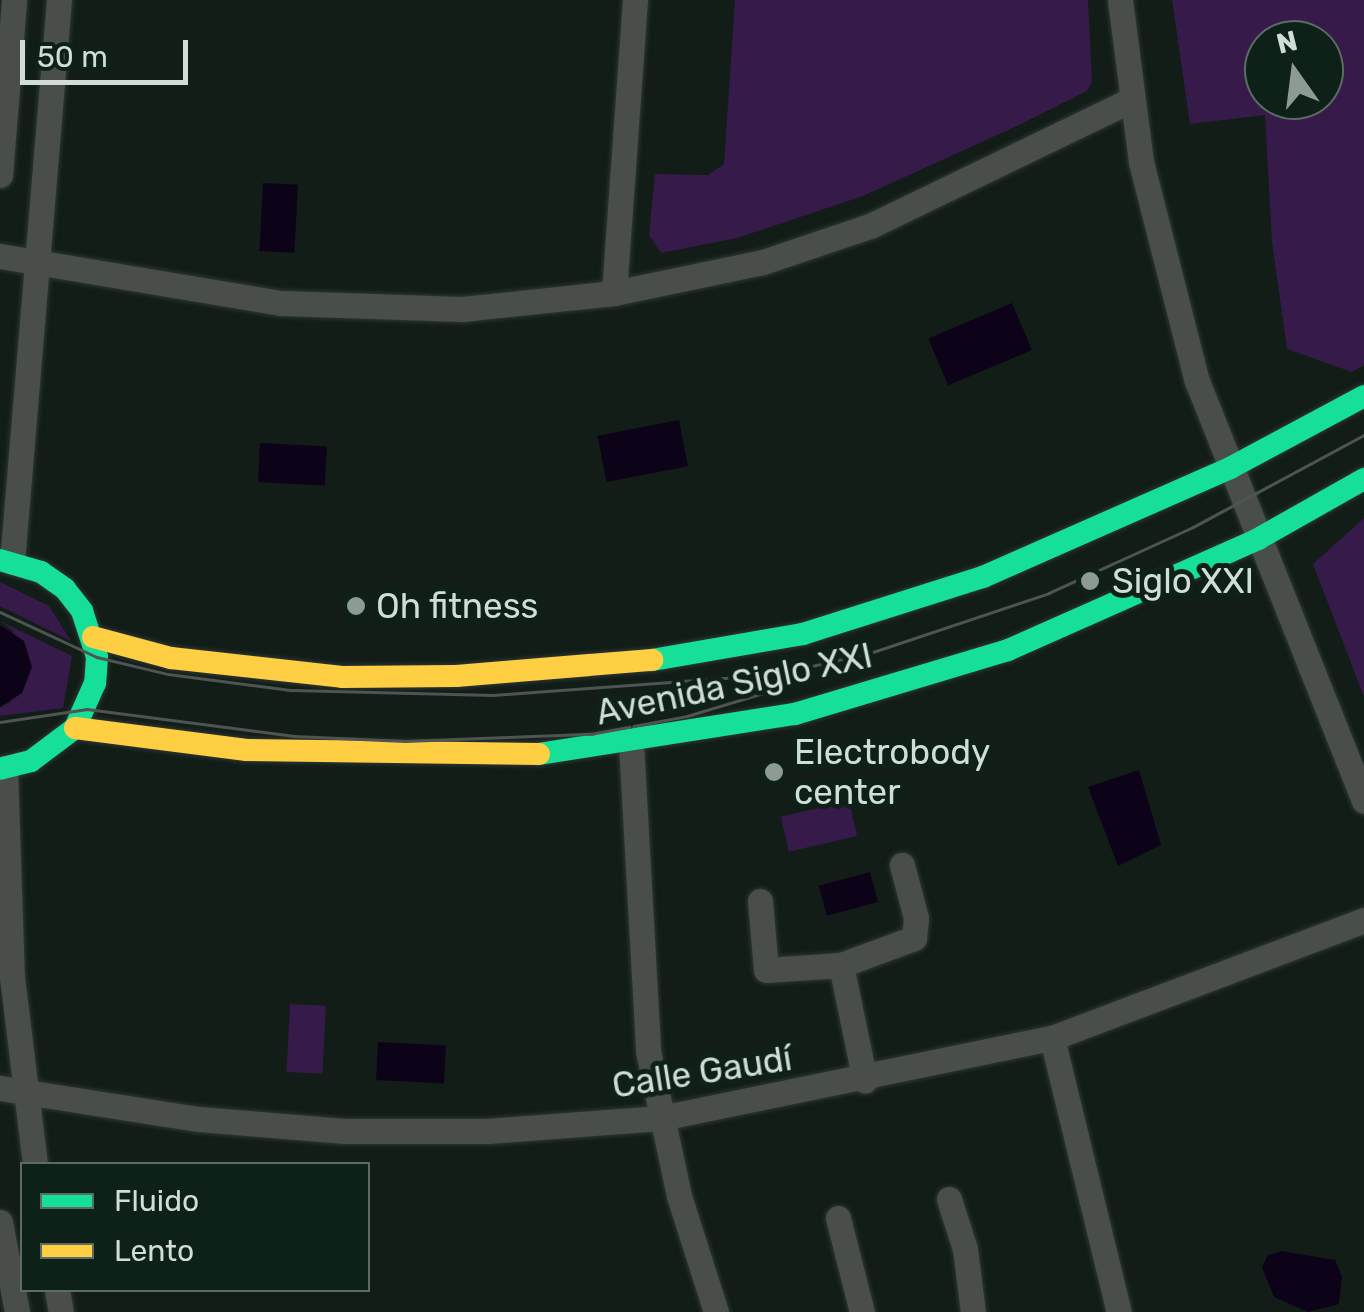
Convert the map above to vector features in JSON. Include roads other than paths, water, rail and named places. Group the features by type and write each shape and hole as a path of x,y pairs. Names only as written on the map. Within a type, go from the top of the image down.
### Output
{"street":[{"path":"0,175 14,0"},
{"path":"35,1162 12,977 2,768 43,755 75,728 95,684 93,637 64,589 6,561 59,0"},
{"path":"614,292 635,0"},
{"path":"1120,0 1130,100 1165,270 1230,468 1364,801"},
{"path":"0,256 282,302 396,309 462,309 614,292 764,262 870,226 1130,100"},
{"name":"Avenida Siglo XXI","path":"93,637 170,658 342,676 456,676 674,658 803,634 983,577 1230,468 1364,396"},
{"name":"Avenida Siglo XXI","path":"75,728 247,750 510,756 632,743 796,714 1008,650 1258,539 1364,479"},
{"path":"632,743 648,1051 660,1118 716,1312"},
{"path":"760,901 766,970 841,965 914,938 916,918 902,864"},
{"name":"Calle Gaudí","path":"0,1088 199,1119 344,1130 486,1130 660,1118 865,1081 1052,1038 1364,920"},
{"path":"841,965 865,1081"},
{"path":"1052,1038 1118,1312"},
{"path":"949,1199 965,1248 973,1312"},
{"path":"838,1218 862,1312"},
{"path":"0,1222 17,1312"}],"tram line":[{"path":"0,612 97,657 168,674 292,690 493,695 777,674 873,652 1049,593 1193,527 1364,435"},
{"path":"0,722 87,709 294,736 405,741 591,734 687,716 800,682"}],"place":[{"name":"Siglo XXI","path":"1090,581"},
{"name":"Oh fitness","path":"356,606"},
{"name":"Electrobody center","path":"774,772"}]}
